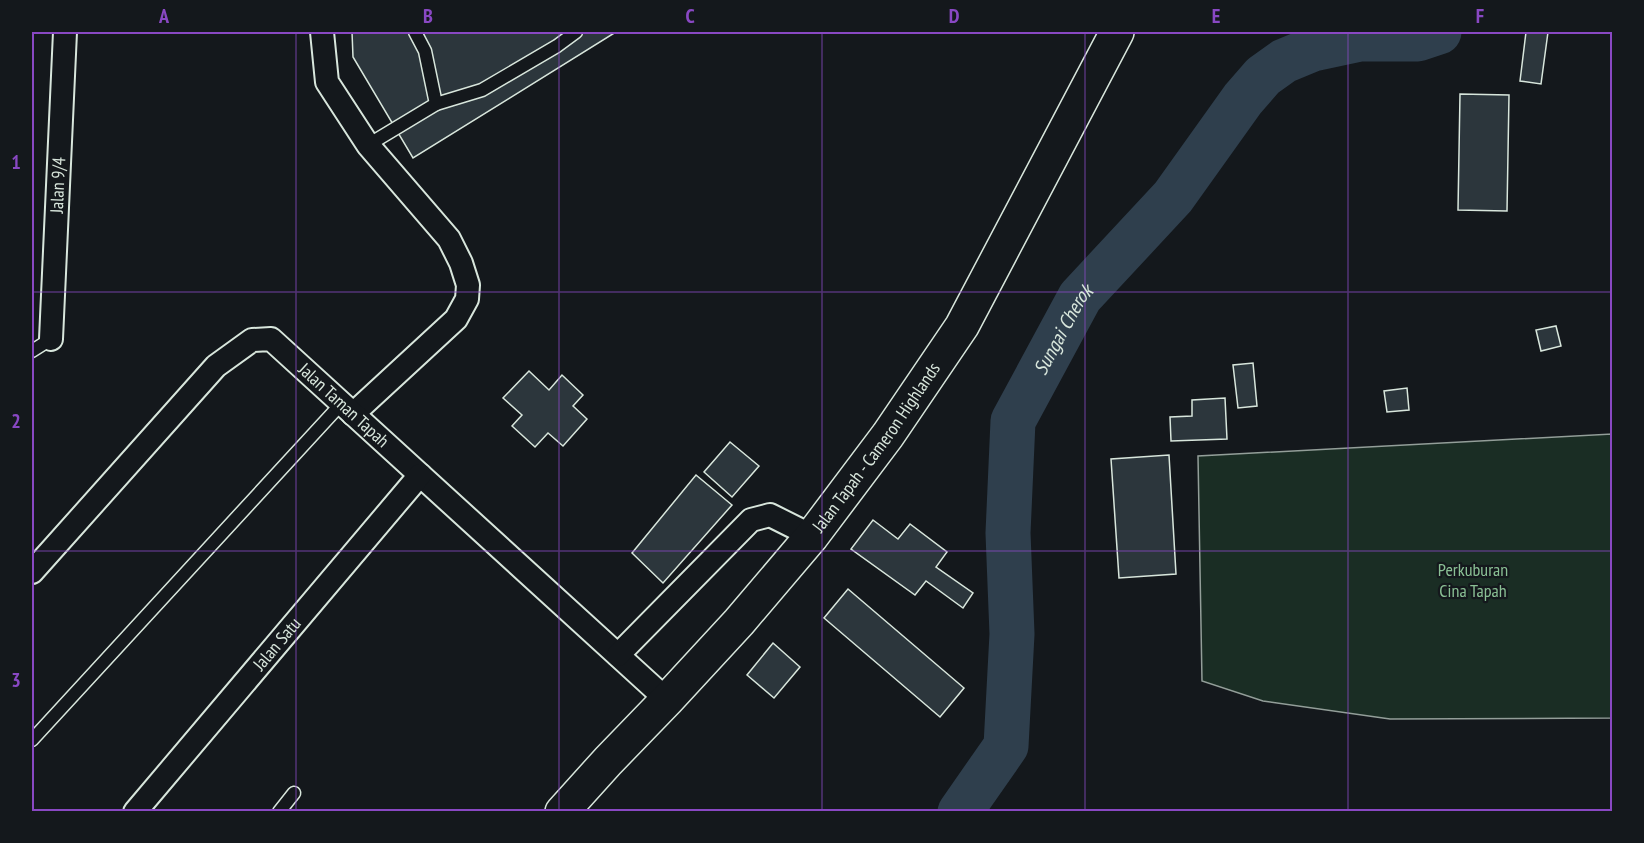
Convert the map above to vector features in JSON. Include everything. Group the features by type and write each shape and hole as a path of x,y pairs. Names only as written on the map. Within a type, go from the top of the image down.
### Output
{"main road":[{"name":"Jalan Tapah - Cameron Highlands","path":"562,812 739,622 812,536 888,435 962,326 1117,32"}],"street":[{"name":"Jalan 9/4","path":"51,339 66,32"},
{"path":"322,32 327,82 368,145 449,239 461,263 468,285 467,299 456,319 347,409"},
{"name":"Jalan Taman Tapah","path":"32,572 216,366 252,340 271,339 667,700"},
{"name":"Jalan Satu","path":"135,812 420,475"},
{"path":"618,655 751,520 770,515 812,536"}],"lane":[{"path":"415,32 425,51 436,104"},
{"path":"368,145 436,104 482,90 557,46 576,32"},
{"path":"32,351 51,339"},
{"path":"32,740 347,409"},
{"path":"279,812 294,793"}],"green space":[{"name":"Perkuburan Cina Tapah","path":"1612,434 1612,718 1390,719 1263,701 1202,681 1198,456"}],"building":[{"path":"352,32 616,32 413,158 353,57"},
{"path":"1526,32 1548,32 1541,84 1520,81"},
{"path":"1460,94 1509,95 1507,211 1458,210"},
{"path":"1556,326 1561,346 1541,351 1536,330"},
{"path":"1253,363 1257,406 1238,408 1233,365"},
{"path":"529,371 549,390 562,375 583,395 573,406 587,419 563,446 548,433 535,447 512,426 522,415 503,398"},
{"path":"1407,388 1409,410 1387,412 1384,391"},
{"path":"1225,398 1227,439 1171,441 1170,417 1192,416 1192,400"},
{"path":"730,442 759,466 732,497 704,472"},
{"path":"1169,455 1176,574 1119,578 1111,459"},
{"path":"696,475 732,505 663,583 632,553"},
{"path":"873,520 898,539 910,524 947,552 936,567 973,593 963,608 926,581 915,595 851,549"},
{"path":"848,589 964,688 940,717 824,618"},
{"path":"773,643 800,667 774,698 747,675"}],"waterway":[{"name":"Sungai Cherok","path":"960,812 1006,746 1012,634 1008,533 1013,421 1080,297 1173,197 1243,99 1263,76 1284,61 1313,49 1360,39 1418,39 1439,32"}]}
